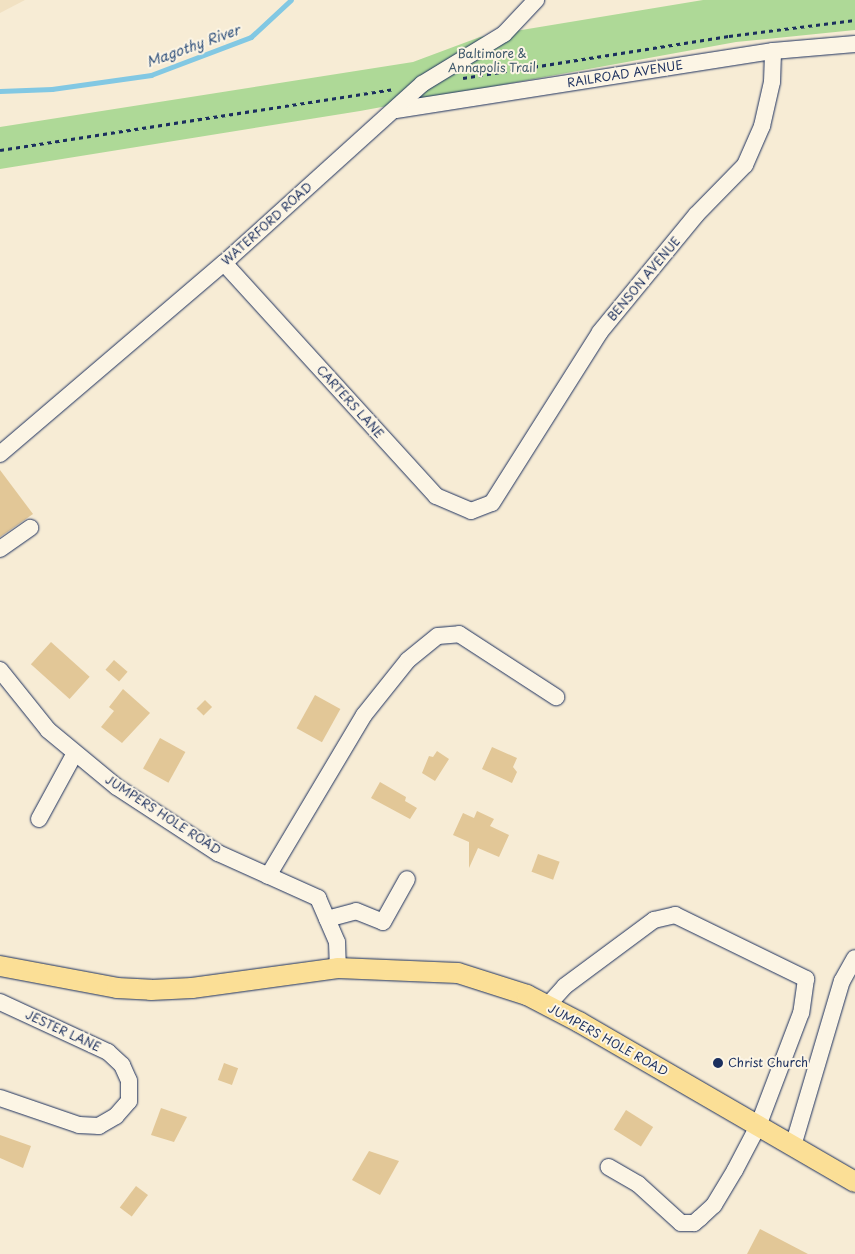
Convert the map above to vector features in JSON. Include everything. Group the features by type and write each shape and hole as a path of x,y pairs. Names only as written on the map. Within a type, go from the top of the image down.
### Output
{"main road":[{"name":"JUMPERS HOLE ROAD","path":"0,966 117,988 152,990 192,988 338,968 458,974 510,989 548,1005 855,1182"}],"street":[{"name":"WATERFORD ROAD","path":"0,454 224,263 396,110 422,84 504,34 536,0"},
{"name":"RAILROAD AVENUE","path":"396,110 773,51 855,44"},
{"name":"BENSON AVENUE","path":"492,504 600,332 696,215 745,165 762,126 772,82 773,51"},
{"name":"CARTERS LANE","path":"224,263 436,496 471,511 492,504"},
{"path":"0,549 30,528"},
{"path":"268,876 364,715 408,660 438,636 459,634 556,697"},
{"name":"JUMPERS HOLE ROAD","path":"0,670 48,730 117,788 218,853 318,898 337,942 338,968"},
{"path":"39,819 75,753"},
{"path":"327,919 356,911 383,922 407,879"},
{"path":"548,1005 565,986 654,920 675,915 806,980 801,1014 758,1126 714,1205 694,1223 681,1222 638,1184 609,1167"},
{"path":"793,1146 842,981 855,958"},
{"name":"JESTER LANE","path":"0,1002 108,1052 122,1065 128,1081 129,1101 116,1116 99,1126 79,1125 0,1098"}],"path":[{"path":"460,78 729,36 855,20"},
{"path":"0,150 422,84"}],"shaded area":[{"path":"0,0 25,0 0,13"}],"green space":[{"name":"Baltimore & Annapolis Trail","path":"703,0 855,0 855,30 736,42 360,111 0,169 0,127 413,62 480,37"}],"building":[{"path":"0,470 33,514 0,537"},
{"path":"51,642 90,677 70,699 31,664"},
{"path":"114,660 128,672 119,682 105,670"},
{"path":"123,689 150,713 122,743 101,727 114,711 109,707"},
{"path":"315,695 340,709 322,742 297,728"},
{"path":"205,700 212,707 204,716 197,708"},
{"path":"160,738 185,752 168,783 143,769"},
{"path":"492,747 517,758 513,767 517,772 512,783 482,769"},
{"path":"437,751 449,759 435,781 422,773 429,756 433,757"},
{"path":"380,782 406,797 405,801 417,808 410,819 371,798"},
{"path":"477,811 494,819 490,826 509,835 499,857 478,848 469,868 469,842 453,835 463,813 474,818"},
{"path":"538,854 560,862 553,880 532,872"},
{"path":"224,1063 238,1068 232,1085 218,1080"},
{"path":"161,1108 187,1117 174,1142 151,1135"},
{"path":"626,1110 653,1127 641,1146 614,1130"},
{"path":"0,1135 31,1146 23,1168 0,1158"},
{"path":"369,1151 399,1161 380,1195 352,1180"},
{"path":"136,1186 148,1195 132,1217 120,1208"},
{"path":"760,1229 808,1254 747,1254"}],"waterway":[{"name":"Magothy River","path":"0,91 52,89 151,75 251,37 291,0"}],"place":[{"name":"Christ Church","path":"718,1063"}]}
